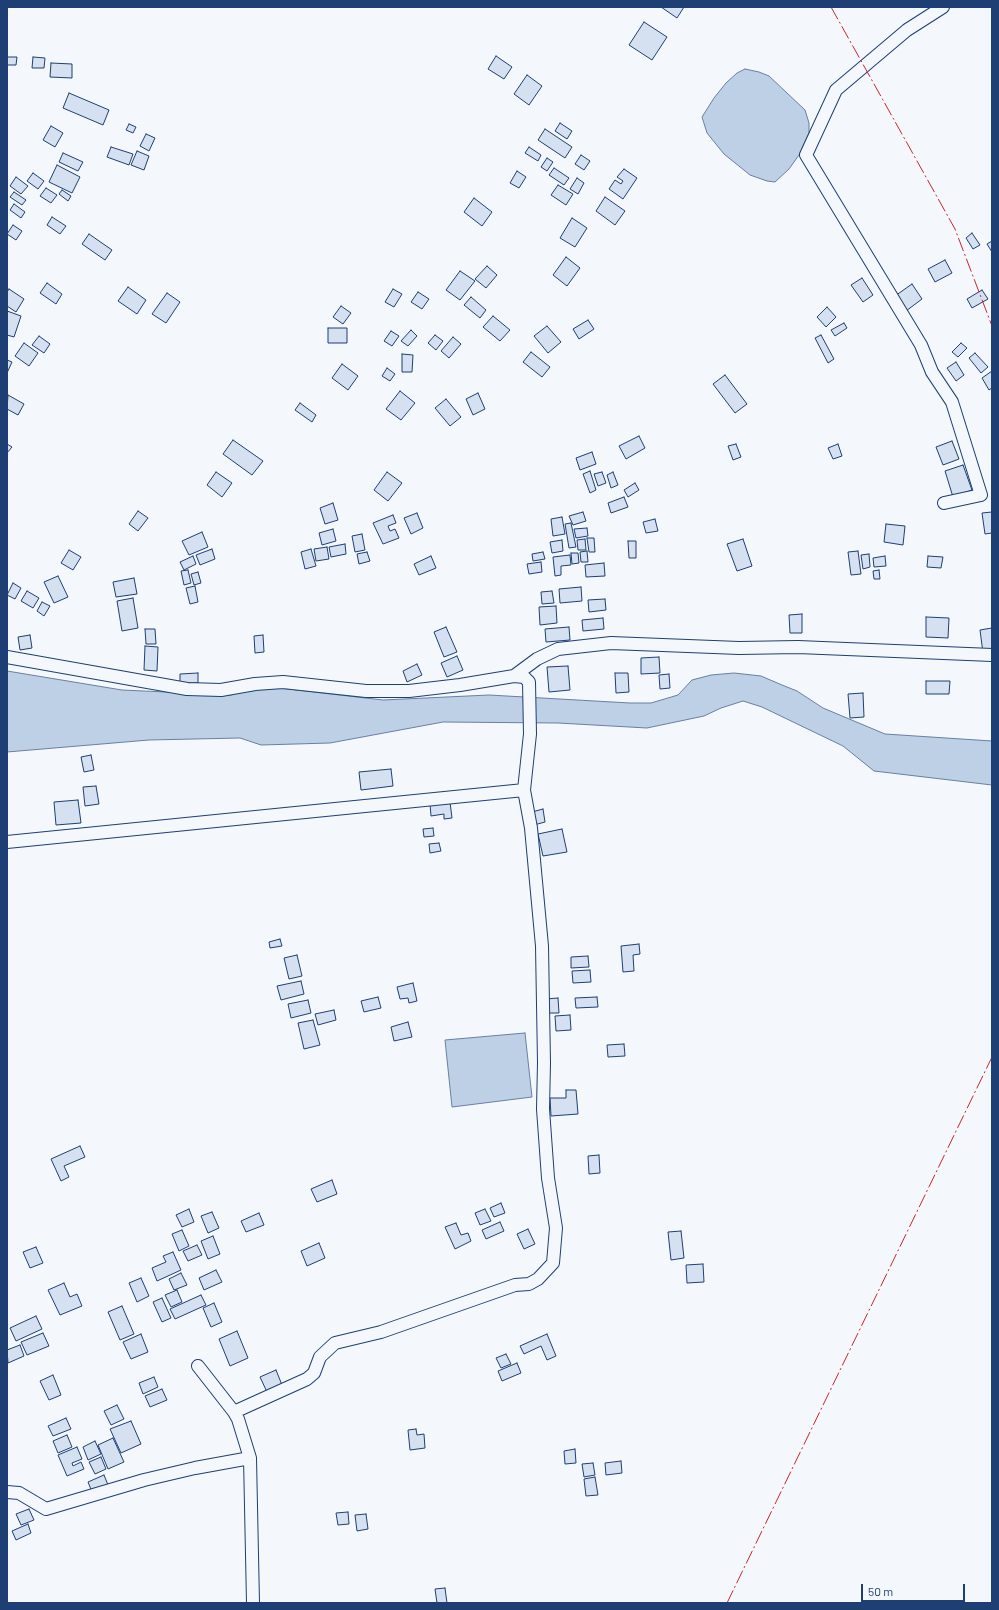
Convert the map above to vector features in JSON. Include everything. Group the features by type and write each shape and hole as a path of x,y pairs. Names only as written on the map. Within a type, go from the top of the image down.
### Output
{"street":[{"path":"943,7 907,30 836,90 806,154 921,345 932,372 952,402 980,495 944,503"},
{"path":"514,676 537,659 558,649 611,643 739,648 798,647 992,655"},
{"path":"7,658 187,689 221,690 255,684 284,682 366,691 409,691 460,685 514,676 524,677 529,682 530,734 524,790 531,828 542,946 544,1062 543,1109 548,1178 556,1228 553,1263 538,1279 529,1284 508,1288 381,1332 335,1343 320,1357 314,1373 307,1379 234,1412"},
{"path":"7,842 524,790"},
{"path":"198,1366 238,1419 250,1458 253,1603"},
{"path":"7,1492 19,1493 46,1509 144,1480 195,1468 250,1458"}],"water":[{"path":"745,69 769,76 805,110 809,123 809,133 799,155 789,169 775,182 750,175 724,154 707,133 702,117 726,83 737,73"},
{"path":"7,671 122,690 231,695 246,690 279,688 383,700 489,695 630,703 651,703 678,695 692,680 711,675 734,673 761,676 797,691 823,708 885,734 992,741 992,785 874,771 843,746 762,707 743,701 721,708 704,716 647,728 558,723 443,722 330,743 261,745 240,738 149,740 7,752"},
{"path":"525,1033 532,1097 452,1107 445,1040"}],"building":[{"path":"661,7 684,7 677,18"},
{"path":"644,22 667,37 652,60 629,45"},
{"path":"496,56 512,67 504,79 488,69"},
{"path":"7,57 17,57 16,65 7,65"},
{"path":"33,57 45,58 44,68 32,68"},
{"path":"51,63 72,64 72,78 50,77"},
{"path":"527,75 542,86 529,105 514,94"},
{"path":"69,93 109,110 103,125 63,108"},
{"path":"560,123 572,131 567,139 555,131"},
{"path":"129,124 136,127 133,133 126,130"},
{"path":"51,126 63,133 55,147 43,140"},
{"path":"545,129 572,147 565,158 538,140"},
{"path":"146,134 155,138 149,151 140,146"},
{"path":"111,147 133,154 129,165 107,157"},
{"path":"529,147 541,155 538,161 525,153"},
{"path":"137,151 149,156 144,170 131,165"},
{"path":"63,153 83,162 78,171 59,162"},
{"path":"581,155 590,161 584,170 575,164"},
{"path":"547,158 553,162 547,171 541,167"},
{"path":"57,165 80,177 72,193 49,182"},
{"path":"554,168 569,178 564,185 549,175"},
{"path":"624,169 637,178 623,199 609,189 615,180 621,184 623,181 617,177"},
{"path":"517,171 526,177 519,188 510,183"},
{"path":"33,173 44,181 38,189 27,181"},
{"path":"16,177 28,186 21,194 10,186"},
{"path":"577,178 584,183 578,194 570,189"},
{"path":"558,185 573,194 566,205 551,195"},
{"path":"46,188 57,195 51,203 40,196"},
{"path":"62,190 71,196 68,201 59,194"},
{"path":"14,192 26,200 22,205 10,197"},
{"path":"605,197 625,211 615,225 596,211"},
{"path":"474,198 492,212 482,226 464,212"},
{"path":"14,204 25,212 21,218 10,210"},
{"path":"52,217 66,226 60,234 47,225"},
{"path":"572,218 587,228 575,247 560,238"},
{"path":"13,225 22,231 16,240 7,234"},
{"path":"972,233 980,245 973,249 966,238"},
{"path":"89,234 112,250 105,260 82,244"},
{"path":"992,241 992,252 987,244"},
{"path":"566,257 580,268 567,286 553,275"},
{"path":"945,260 952,273 935,282 928,269"},
{"path":"487,266 497,275 486,288 475,279"},
{"path":"460,271 475,281 460,300 446,290"},
{"path":"862,278 873,295 863,302 851,285"},
{"path":"47,283 62,294 56,304 40,293"},
{"path":"912,284 922,299 906,311 895,296"},
{"path":"128,287 146,300 137,314 118,301"},
{"path":"9,289 24,299 16,312 7,306 7,292"},
{"path":"393,289 402,294 394,307 385,302"},
{"path":"982,290 988,299 972,308 967,299"},
{"path":"418,292 429,299 422,309 411,302"},
{"path":"167,293 180,302 166,323 152,314"},
{"path":"471,297 486,310 480,318 464,305"},
{"path":"341,306 351,313 343,324 333,317"},
{"path":"827,307 836,317 826,327 817,317"},
{"path":"7,311 21,316 14,337 7,335"},
{"path":"493,316 510,330 500,341 483,327"},
{"path":"588,320 594,329 579,339 573,329"},
{"path":"844,323 847,328 835,336 831,330"},
{"path":"547,326 561,342 548,353 534,336"},
{"path":"328,328 347,328 347,343 328,343"},
{"path":"411,330 417,336 408,346 401,341"},
{"path":"391,331 399,336 392,346 384,341"},
{"path":"435,335 443,341 436,350 428,343"},
{"path":"821,335 834,359 828,363 815,338"},
{"path":"39,336 50,344 44,353 32,345"},
{"path":"453,337 461,344 449,358 441,351"},
{"path":"24,343 38,353 29,366 15,356"},
{"path":"961,343 967,348 958,357 952,352"},
{"path":"531,352 550,367 542,377 523,362"},
{"path":"975,353 988,367 981,373 969,358"},
{"path":"402,354 413,355 412,372 402,372"},
{"path":"7,360 12,362 7,373"},
{"path":"956,362 964,375 956,381 947,368"},
{"path":"342,364 358,376 348,390 332,378"},
{"path":"387,368 395,374 390,381 382,376"},
{"path":"992,371 992,388 989,390 982,378"},
{"path":"725,375 747,404 735,413 713,384"},
{"path":"400,391 415,403 401,420 386,409"},
{"path":"478,393 485,409 473,415 466,399"},
{"path":"8,395 24,404 18,415 7,409"},
{"path":"446,399 461,417 450,426 435,408"},
{"path":"300,403 316,415 312,422 295,410"},
{"path":"639,436 645,448 626,459 619,446"},
{"path":"233,440 263,461 252,475 223,454"},
{"path":"952,441 959,459 943,465 936,447"},
{"path":"7,444 12,447 7,453"},
{"path":"736,444 741,457 733,460 728,446"},
{"path":"838,444 842,456 833,459 828,448"},
{"path":"592,452 596,464 580,470 576,458"},
{"path":"963,465 972,490 953,497 945,471"},
{"path":"590,471 596,490 590,493 583,474"},
{"path":"216,472 232,483 222,497 207,485"},
{"path":"387,472 402,483 388,501 374,490"},
{"path":"602,472 606,483 598,486 594,474"},
{"path":"613,472 618,485 611,488 607,475"},
{"path":"635,483 639,490 628,497 624,490"},
{"path":"624,497 628,507 611,513 608,503"},
{"path":"333,503 338,520 325,524 320,508"},
{"path":"138,511 148,518 138,531 129,524"},
{"path":"583,512 586,521 573,525 569,516"},
{"path":"992,512 992,533 985,534 982,513"},
{"path":"417,513 423,528 411,534 404,518"},
{"path":"393,515 396,523 388,526 390,531 395,529 399,538 383,544 373,523"},
{"path":"562,517 565,534 553,536 551,519"},
{"path":"655,519 658,531 646,533 643,522"},
{"path":"571,523 576,547 569,548 565,524"},
{"path":"886,524 905,526 903,545 884,542"},
{"path":"587,528 588,536 576,538 574,529"},
{"path":"333,529 336,541 322,545 319,533"},
{"path":"202,532 208,547 189,555 182,541"},
{"path":"362,534 365,550 355,552 352,536"},
{"path":"587,538 594,538 595,552 589,552"},
{"path":"585,539 586,550 578,550 577,540"},
{"path":"743,539 752,566 737,571 727,544"},
{"path":"562,540 563,551 552,553 550,542"},
{"path":"628,541 636,541 636,558 629,558"},
{"path":"345,544 346,554 331,557 329,547"},
{"path":"327,547 329,559 316,561 314,549"},
{"path":"212,549 215,559 200,565 196,555"},
{"path":"311,549 316,566 305,569 301,552"},
{"path":"69,550 81,557 73,570 61,563"},
{"path":"587,551 588,562 581,562 580,552"},
{"path":"858,551 861,574 851,575 848,552"},
{"path":"367,552 370,561 359,564 357,554"},
{"path":"543,552 545,559 533,561 532,554"},
{"path":"571,553 578,553 579,563 572,564"},
{"path":"869,554 870,567 863,569 861,555"},
{"path":"570,555 571,565 561,566 561,575 555,576 553,557"},
{"path":"193,556 196,564 184,570 180,562"},
{"path":"431,556 436,568 419,575 414,564"},
{"path":"885,556 886,566 874,567 873,558"},
{"path":"928,556 943,557 941,568 927,567"},
{"path":"541,562 542,572 529,574 527,564"},
{"path":"604,563 605,576 586,577 585,565"},
{"path":"188,570 191,583 184,585 181,571"},
{"path":"879,570 880,579 874,579 873,571"},
{"path":"198,572 201,583 194,585 191,574"},
{"path":"58,576 68,597 54,603 44,582"},
{"path":"134,578 137,594 116,597 113,582"},
{"path":"13,583 21,588 15,599 7,595"},
{"path":"195,586 198,602 190,604 186,588"},
{"path":"581,587 582,601 560,603 559,589"},
{"path":"27,591 39,598 33,608 21,601"},
{"path":"552,591 554,603 542,604 541,592"},
{"path":"133,598 138,628 122,631 117,601"},
{"path":"605,599 606,610 589,612 588,600"},
{"path":"42,602 50,606 44,616 37,611"},
{"path":"556,606 557,623 540,625 539,607"},
{"path":"802,614 802,633 790,633 789,615"},
{"path":"926,617 949,618 948,638 926,637"},
{"path":"603,618 604,629 583,631 582,620"},
{"path":"446,627 457,652 444,657 434,632"},
{"path":"569,627 570,640 546,642 545,629"},
{"path":"992,628 992,651 983,653 980,630"},
{"path":"145,629 155,629 156,644 146,644"},
{"path":"30,635 32,648 20,650 18,637"},
{"path":"263,635 264,652 255,653 254,636"},
{"path":"145,646 158,647 157,671 144,670"},
{"path":"457,656 463,670 447,677 441,663"},
{"path":"659,657 660,673 641,674 641,658"},
{"path":"417,664 422,675 407,682 403,671"},
{"path":"568,666 570,690 549,692 547,667"},
{"path":"198,673 198,683 180,683 180,674"},
{"path":"615,673 628,673 629,692 616,693"},
{"path":"669,674 670,688 660,689 659,675"},
{"path":"926,681 950,681 949,694 926,694"},
{"path":"863,693 864,717 850,718 848,694"},
{"path":"91,755 94,770 84,772 81,757"},
{"path":"391,769 393,786 361,790 359,772"},
{"path":"96,786 99,804 85,806 83,787"},
{"path":"78,800 81,823 56,825 54,802"},
{"path":"450,802 452,818 444,819 444,814 431,816 430,804"},
{"path":"543,809 545,822 534,825 532,812"},
{"path":"433,828 434,836 424,837 423,829"},
{"path":"562,829 567,852 543,856 538,834"},
{"path":"439,843 441,851 430,853 429,844"},
{"path":"280,939 282,946 270,948 269,942"},
{"path":"639,944 640,954 633,955 634,971 623,972 621,946"},
{"path":"297,955 302,976 289,979 284,958"},
{"path":"588,956 589,967 571,968 571,957"},
{"path":"590,970 591,982 573,983 572,971"},
{"path":"301,981 304,994 281,1000 277,986"},
{"path":"413,983 417,1001 409,1003 408,998 400,999 397,987"},
{"path":"378,997 381,1008 364,1012 361,1001"},
{"path":"597,997 598,1007 576,1008 575,998"},
{"path":"558,998 559,1013 547,1013 546,999"},
{"path":"308,1000 311,1013 291,1018 288,1004"},
{"path":"334,1010 336,1020 318,1025 315,1014"},
{"path":"570,1015 571,1030 556,1031 555,1016"},
{"path":"313,1020 320,1045 304,1049 298,1023"},
{"path":"408,1022 412,1037 394,1041 391,1027"},
{"path":"624,1044 625,1056 608,1057 607,1045"},
{"path":"566,1090 576,1090 578,1114 551,1116 550,1098 566,1098"},
{"path":"80,1146 85,1157 64,1166 69,1177 61,1181 51,1159"},
{"path":"599,1155 600,1173 589,1174 588,1156"},
{"path":"332,1180 337,1194 317,1202 311,1189"},
{"path":"501,1203 505,1213 494,1217 490,1208"},
{"path":"189,1209 194,1222 182,1227 176,1215"},
{"path":"485,1209 491,1221 480,1225 475,1213"},
{"path":"212,1212 219,1228 208,1233 201,1216"},
{"path":"259,1213 264,1225 246,1232 241,1221"},
{"path":"500,1222 504,1231 486,1239 482,1230"},
{"path":"456,1223 461,1235 468,1233 471,1241 455,1249 445,1227"},
{"path":"528,1229 535,1244 524,1249 517,1234"},
{"path":"182,1230 189,1246 179,1251 172,1234"},
{"path":"681,1231 684,1258 671,1260 668,1232"},
{"path":"213,1236 220,1254 208,1259 201,1241"},
{"path":"319,1243 325,1258 307,1266 301,1251"},
{"path":"197,1245 202,1255 188,1261 183,1251"},
{"path":"36,1247 43,1263 30,1268 23,1252"},
{"path":"173,1252 181,1270 157,1281 152,1268 166,1262 163,1256"},
{"path":"703,1264 704,1282 687,1283 686,1265"},
{"path":"216,1270 222,1282 204,1290 199,1278"},
{"path":"181,1273 187,1285 174,1290 169,1279"},
{"path":"141,1278 149,1296 137,1302 129,1283"},
{"path":"64,1283 70,1297 77,1294 82,1306 60,1315 48,1290"},
{"path":"177,1290 182,1302 171,1307 165,1295"},
{"path":"201,1295 206,1305 175,1319 170,1309"},
{"path":"162,1298 171,1318 162,1322 153,1302"},
{"path":"214,1303 222,1322 211,1327 203,1308"},
{"path":"122,1306 134,1334 120,1340 108,1312"},
{"path":"36,1316 42,1329 16,1341 10,1328"},
{"path":"237,1331 248,1358 230,1366 219,1339"},
{"path":"43,1333 49,1346 27,1355 21,1342"},
{"path":"141,1334 148,1352 131,1359 123,1342"},
{"path":"547,1334 556,1356 547,1360 541,1346 524,1354 520,1346"},
{"path":"20,1345 24,1356 8,1363 7,1350"},
{"path":"506,1354 511,1364 501,1368 496,1358"},
{"path":"517,1363 521,1373 502,1381 498,1371"},
{"path":"276,1370 282,1385 267,1392 260,1377"},
{"path":"53,1375 61,1395 49,1400 40,1381"},
{"path":"154,1377 158,1387 143,1394 139,1383"},
{"path":"162,1389 167,1400 150,1407 145,1396"},
{"path":"117,1405 124,1419 111,1425 104,1411"},
{"path":"66,1418 71,1429 53,1436 48,1426"},
{"path":"131,1421 141,1444 121,1453 110,1429"},
{"path":"416,1429 417,1435 424,1434 425,1448 410,1450 408,1430"},
{"path":"67,1435 72,1447 58,1453 53,1441"},
{"path":"113,1438 124,1462 108,1469 98,1445"},
{"path":"95,1441 101,1454 88,1460 83,1447"},
{"path":"77,1447 82,1459 72,1463 73,1466 81,1462 84,1469 67,1476 58,1455"},
{"path":"575,1449 576,1463 565,1464 564,1451"},
{"path":"101,1457 106,1469 95,1474 89,1462"},
{"path":"621,1461 622,1473 606,1475 605,1463"},
{"path":"593,1463 595,1475 584,1477 582,1464"},
{"path":"104,1475 108,1485 92,1492 88,1482"},
{"path":"595,1477 598,1495 586,1496 584,1479"},
{"path":"29,1509 34,1520 21,1525 16,1514"},
{"path":"348,1512 349,1524 338,1525 336,1513"},
{"path":"366,1514 368,1529 357,1531 355,1515"},
{"path":"28,1524 31,1533 16,1540 12,1531"},
{"path":"445,1588 447,1603 437,1603 435,1589"}],"power":[{"path":"831,7 955,229 992,326"},
{"path":"727,1603 992,1057"}]}
